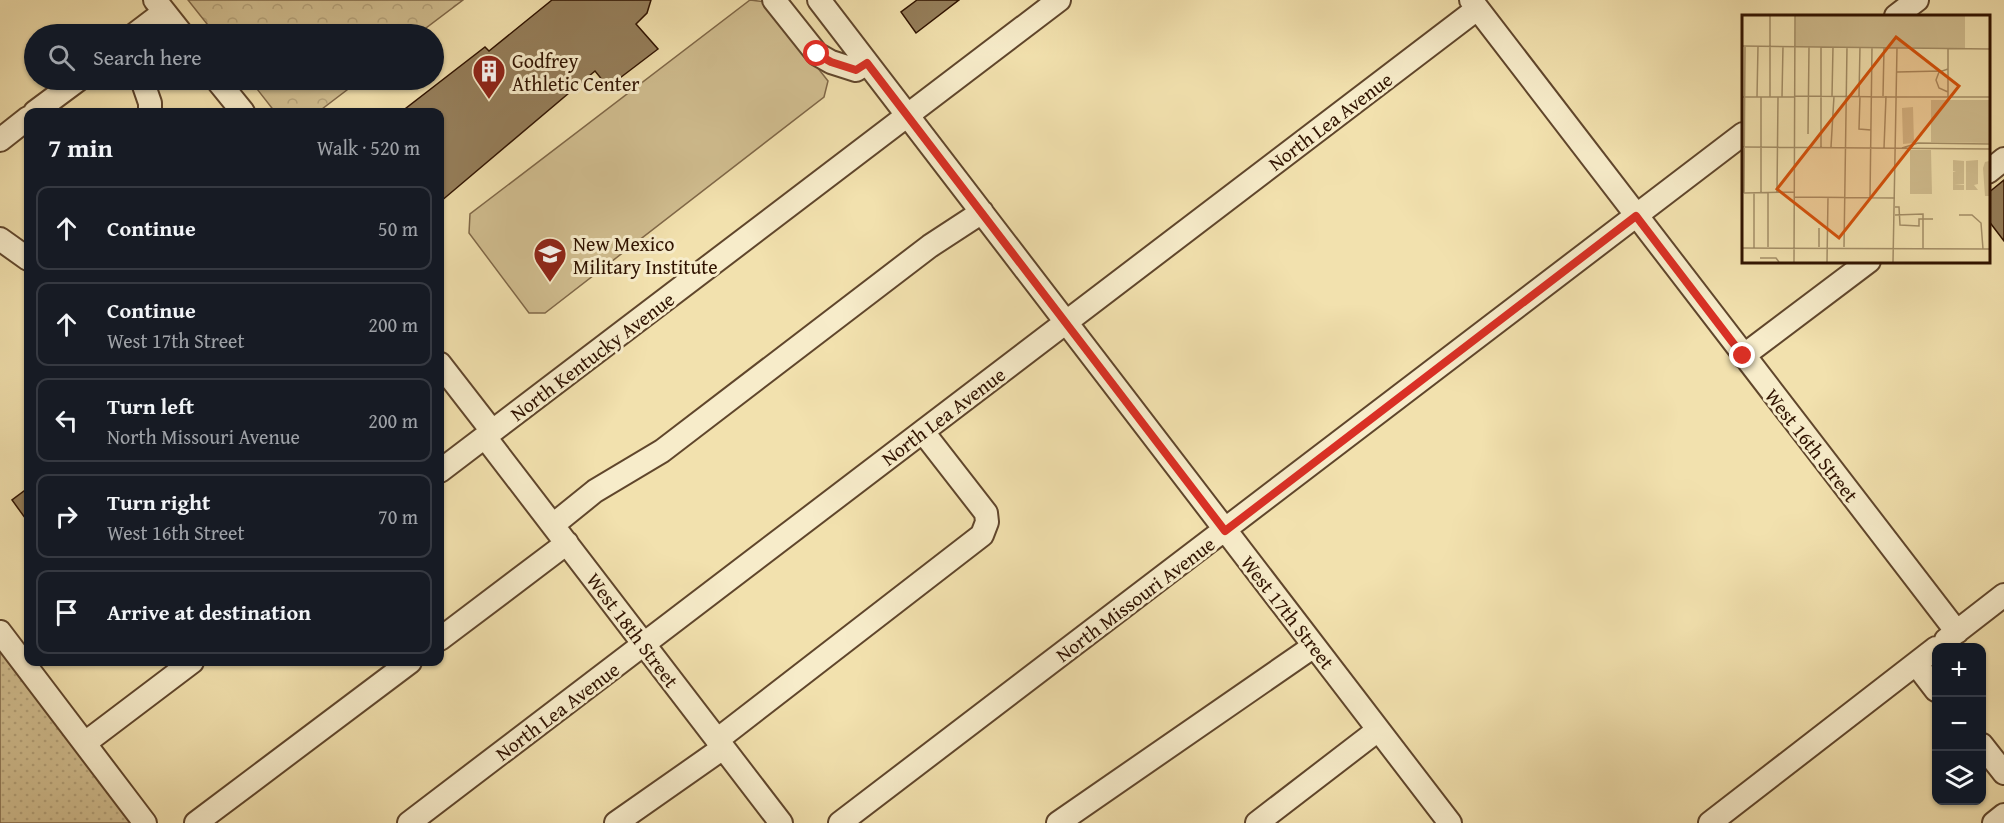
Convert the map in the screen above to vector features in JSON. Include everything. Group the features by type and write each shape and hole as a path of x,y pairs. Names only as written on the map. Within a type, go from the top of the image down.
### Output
{"street":[{"path":"774,0 817,54 831,62 856,70 867,63"},
{"name":"West 17th Street","path":"819,0 1450,823"},
{"name":"North Kentucky Avenue","path":"444,468 1059,0"},
{"path":"1897,15 1917,0"},
{"name":"West 16th Street","path":"1474,4 1957,632"},
{"name":"North Lea Avenue","path":"409,823 923,432 1474,4"},
{"path":"144,24 160,6 174,24"},
{"path":"40,108 65,90"},
{"path":"145,90 150,108"},
{"path":"225,90 240,108"},
{"path":"0,140 24,121"},
{"name":"North Missouri Avenue","path":"840,823 1742,135"},
{"path":"1989,171 2004,159"},
{"path":"553,525 595,491 662,452 930,246 982,212"},
{"path":"0,238 24,242"},
{"path":"0,238 24,256"},
{"path":"1743,356 1868,262"},
{"name":"West 18th Street","path":"444,370 553,525 781,823"},
{"path":"615,823 720,744 982,535 986,529 986,513 923,432"},
{"path":"444,636 567,543"},
{"path":"1943,643 2004,595"},
{"path":"0,632 24,663"},
{"path":"1059,823 1314,646"},
{"path":"1710,823 1932,652"},
{"path":"1916,664 1932,685"},
{"path":"26,666 145,823"},
{"path":"85,743 187,666"},
{"path":"196,823 405,666"},
{"path":"1257,823 1378,730"},
{"path":"1986,750 2004,773"},
{"path":"1994,823 2004,815"}],"green space":[{"path":"188,0 463,0 431,24 207,24"},
{"path":"750,0 766,2 828,81 824,97 545,313 529,313 469,233 470,214"},
{"path":"258,90 347,90 323,108 272,108"},
{"path":"0,632 145,823 0,823"}],"building":[{"name":"Godfrey Athletic Center","path":"552,0 651,0 647,13 636,24 658,49 608,87 595,71 444,199 444,108 406,108 429,90 444,90 444,79 485,47 489,51"},
{"path":"917,0 959,0 916,33 901,12"},
{"path":"2004,180 2004,241 1989,221 1989,192"},
{"path":"24,491 24,516 12,500"}],"place":[{"name":"Godfrey Athletic Center","path":"489,100"},
{"name":"New Mexico Military Institute","path":"550,283"}],"route":[{"path":"817,54 831,62 856,70 867,63 1225,531 1636,216 1743,356"}]}
